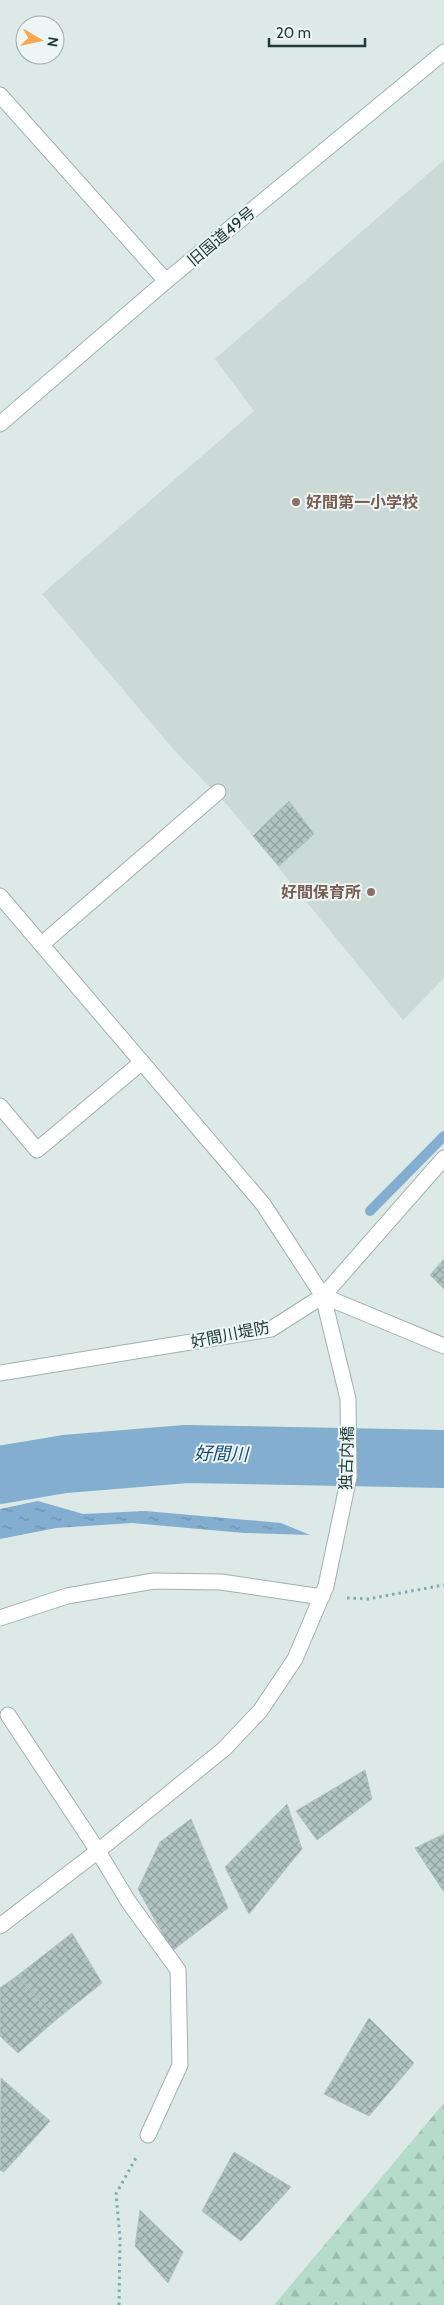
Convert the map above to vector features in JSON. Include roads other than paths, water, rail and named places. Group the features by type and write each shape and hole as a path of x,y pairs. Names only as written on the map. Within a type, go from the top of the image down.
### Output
{"street":[{"name":"旧国道49号","path":"0,424 166,281 444,52"},
{"path":"0,95 166,281"},
{"path":"42,944 218,792"},
{"name":"独古内橋","path":"0,896 264,1204 323,1296 348,1399 349,1477 324,1591 295,1659 260,1711 224,1749 98,1851 0,1926"},
{"path":"0,1106 37,1150 142,1062"},
{"name":"好間川堤防","path":"0,1373 271,1329 323,1296 444,1158"},
{"path":"323,1296 444,1346"},
{"path":"0,1618 67,1596 154,1582 221,1582 324,1591"},
{"path":"8,1715 98,1851 128,1901 178,1970 180,2065 148,2135"}],"water":[{"path":"38,1501 83,1514 145,1511 281,1523 310,1535 244,1533 132,1523 56,1528 0,1539 0,1509"}],"waterway":[{"path":"370,1211 444,1136"},
{"name":"好間川","path":"0,1475 65,1464 186,1454 444,1459"}],"place":[{"name":"好間第一小学校","path":"296,502"},
{"name":"好間保育所","path":"371,892"}]}
